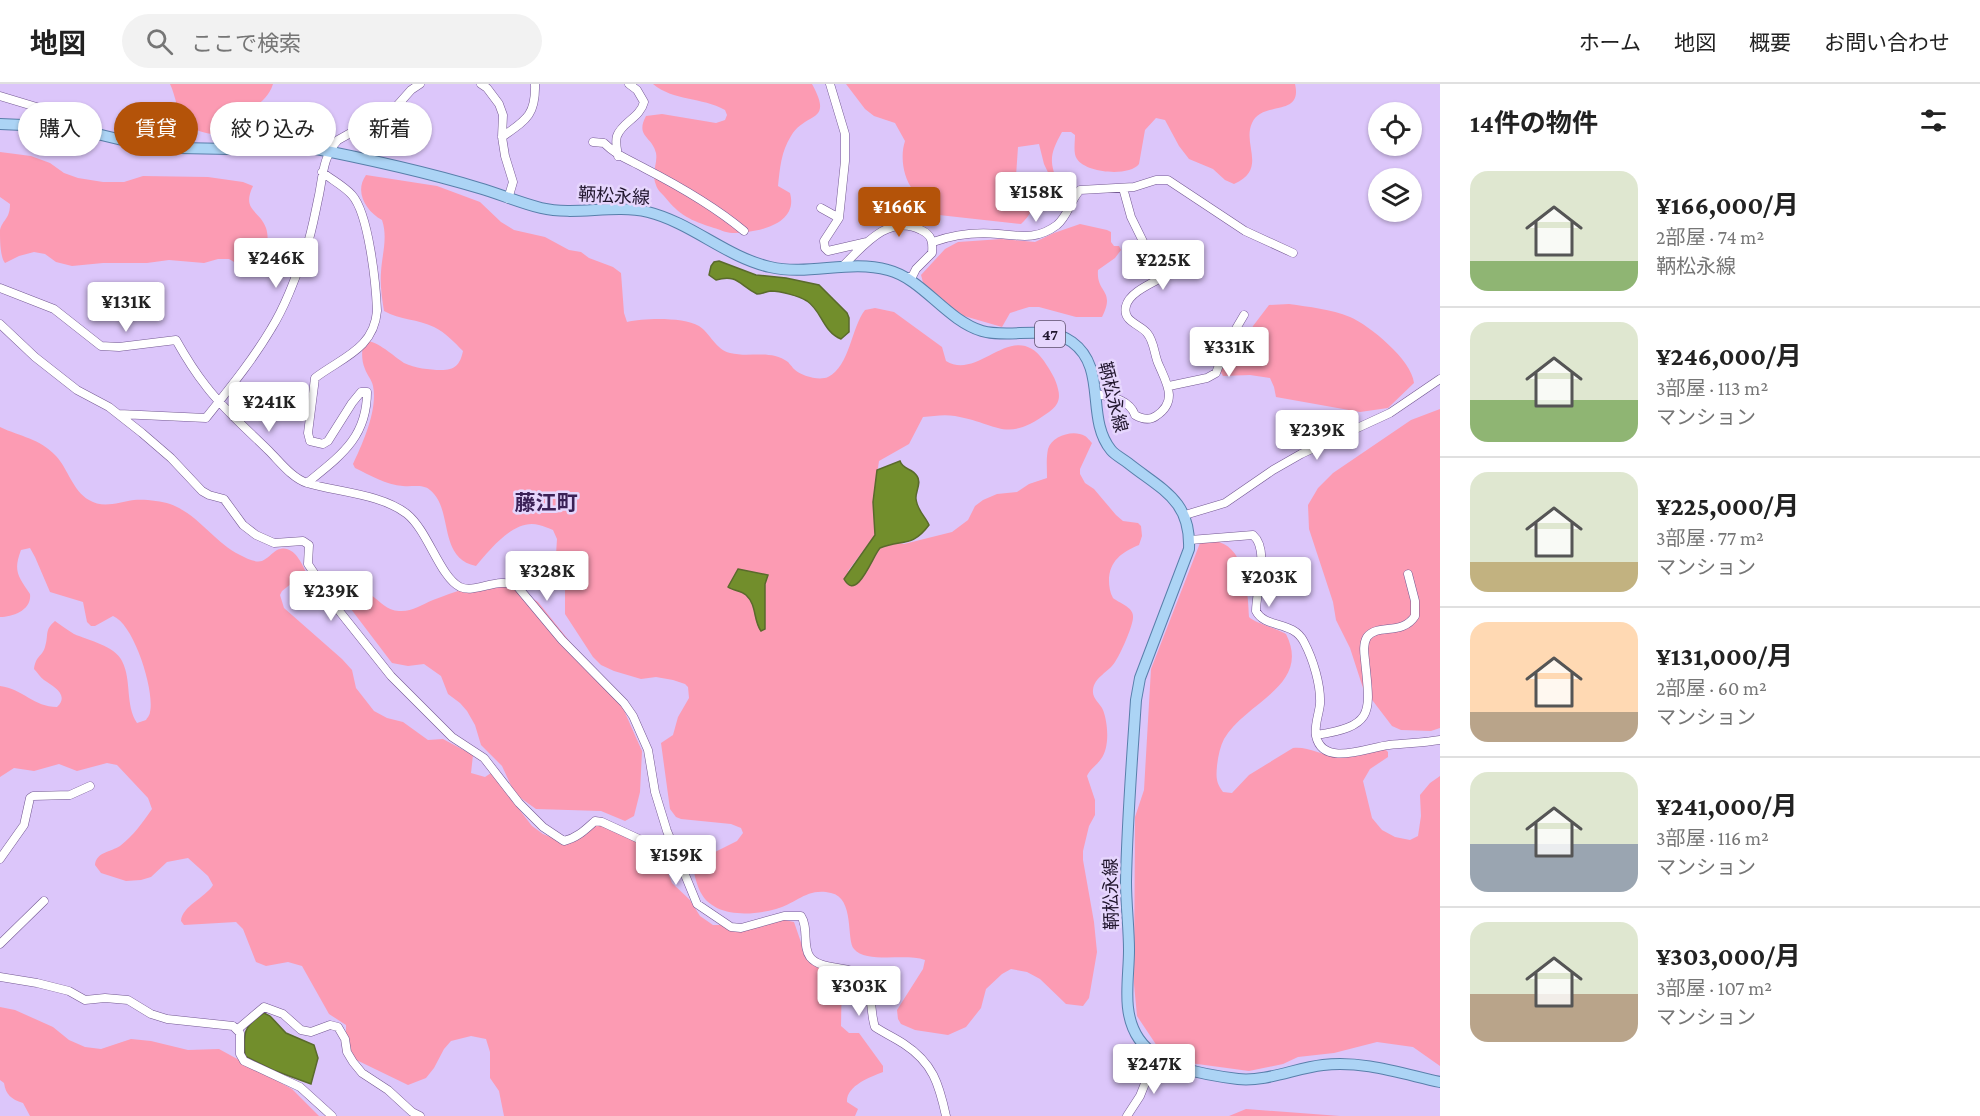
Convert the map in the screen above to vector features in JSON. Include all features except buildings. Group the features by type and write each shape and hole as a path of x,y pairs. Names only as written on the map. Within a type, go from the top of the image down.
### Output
{"main road":[{"name":"鞆松永線","path":"0,124 18,125"},
{"name":"鞆松永線","path":"102,135 143,145 210,149"},
{"name":"鞆松永線","path":"336,153 481,189 544,209 618,209 646,212 670,219 740,256 770,267 806,270 872,267 889,270 904,276 963,322 983,331 1049,334 1071,341 1089,360 1101,431 1111,450 1170,495 1185,515 1189,529 1189,549 1140,678 1136,700 1127,838 1126,884 1129,951 1126,996 1130,1019 1139,1039 1154,1054 1174,1064 1210,1075 1241,1079 1270,1076 1324,1065 1348,1064 1383,1069 1440,1082"}],"street":[{"path":"336,142 395,108 411,90 420,84"},
{"path":"481,84 499,104 503,115 502,137 513,182 508,199"},
{"path":"502,137 520,124 534,106 535,84"},
{"path":"618,156 617,136 620,130 639,114 644,102 637,90 629,84"},
{"path":"830,84 845,134 845,161 839,218 824,241 825,249 837,251 867,242"},
{"path":"0,96 20,102"},
{"path":"593,142 604,143 618,156 644,168 721,213 744,231"},
{"path":"118,414 206,418 219,402 242,373 272,328 289,291 306,247 327,156"},
{"path":"307,483 350,445 359,432 367,408 367,392 361,392 328,441 323,444 310,441 308,433 315,378 366,342 377,319 372,258 357,204 347,190 322,172"},
{"path":"933,242 977,234 1033,237 1043,234 1058,224 1080,190 1134,187 1156,180 1168,180 1245,231 1293,253"},
{"path":"1096,394 1127,403 1132,407 1135,415 1142,419 1152,419 1168,404 1169,386 1146,332 1130,321 1125,307 1136,293 1161,278 1131,217 1123,188"},
{"path":"821,208 839,218"},
{"path":"841,268 879,233 896,225 910,225 924,231 933,242 932,253 916,269 912,277 904,276"},
{"path":"0,288 54,309 101,346 176,340 196,372 219,402 298,479 373,499 402,510 419,526 447,575 461,588 497,583 512,583 517,586 562,640 624,703 633,716 648,750 655,792 676,856 697,904 725,925 741,928 784,916 801,916 805,922 808,954 816,961 857,973 865,980 875,1027 907,1046 925,1061 936,1078 946,1116"},
{"path":"1169,386 1207,378 1216,373 1232,333 1244,315"},
{"path":"1,327 77,390 118,414 171,458 202,491 224,499 243,525 256,535 274,543 303,541 307,543 309,545 308,564 340,612 391,676 452,737 484,758 519,803 543,827 564,841 582,833 595,821 602,822 676,856"},
{"path":"1185,515 1225,503 1273,470 1301,454 1390,413 1440,379"},
{"path":"1190,540 1253,535 1256,538 1262,560 1256,611 1261,619 1289,627 1304,640 1319,688 1320,702 1316,735 1320,747 1332,753 1354,754 1388,745 1440,740"},
{"path":"1316,735 1341,731 1354,725 1369,707 1365,640 1370,634 1410,624 1415,616 1416,601 1408,574"},
{"path":"0,859 24,825 30,798 70,795 90,786"},
{"path":"0,944 44,901"},
{"path":"0,977 69,991 85,1000 105,998 128,1000 151,1014 167,1019 233,1026 240,1033 240,1054 244,1060 250,1065 300,1087 332,1116"},
{"path":"238,1029 264,1007 283,1014 301,1030 311,1032 330,1025 338,1027 345,1039 347,1052 362,1073 388,1090 412,1112 420,1116"},
{"path":"1127,1116 1140,1096 1152,1066 1174,1064"}],"shaded area":[{"path":"170,84 273,84 268,95 261,102 210,102 210,134 198,130 198,102 176,102"},
{"path":"653,84 812,84 818,97 819,111 797,128 785,148 782,160 778,186 790,193 791,204 782,220 763,229 730,233 692,220 670,203 658,189 655,181 656,153 642,128 646,116 662,114 716,123 725,120 727,115 725,110 716,106 669,93"},
{"path":"846,84 1295,84 1296,94 1288,105 1264,112 1252,123 1250,171 1234,184 1225,180 1213,169 1189,159 1165,120 1156,118 1145,130 1139,164 1126,171 1108,172 1082,164 1075,154 1075,135 1071,132 1062,132 1052,157 1058,182 1053,183 1044,164 1039,144 1018,147 1016,176 1033,199 1032,210 1021,224 939,215 932,197 923,191 913,190 907,179 903,166 905,141 895,123 874,116 865,109"},
{"path":"0,152 31,156 50,163 64,173 103,182 124,182 143,176 208,177 243,182 253,186 250,206 266,228 267,246 263,259 253,273 229,259 204,263 169,260 72,266 56,262 45,254 34,252 5,263 1,252 0,230 9,213 10,204 0,197"},
{"path":"366,175 437,186 480,202 501,222 514,230 545,237 569,250 581,252 589,258 613,267 621,273 624,313 627,322 664,319 692,323 703,329 725,351 781,358 797,372 810,377 824,378 835,372 846,356 856,327 865,310 875,308 894,312 942,347 946,361 958,365 971,364 1008,347 1020,345 1032,349 1044,361 1056,382 1059,400 1052,410 1034,422 1022,427 1002,429 951,415 923,417 909,444 879,461 873,502 875,535 848,571 865,574 880,548 894,542 904,544 952,532 968,520 975,506 983,500 997,494 1017,492 1029,484 1047,478 1047,456 1050,444 1058,437 1075,433 1085,436 1092,443 1080,469 1085,483 1094,489 1123,521 1138,523 1141,526 1142,536 1139,545 1118,558 1110,574 1110,592 1113,598 1131,610 1133,616 1131,626 1117,658 1096,682 1093,690 1105,715 1107,735 1104,754 1087,776 1095,800 1095,815 1089,826 1083,860 1097,952 1089,998 1083,1006 1066,1004 1040,979 1027,972 1011,969 986,989 981,1008 966,1027 948,1035 915,1030 901,1024 897,1010 923,969 925,960 908,957 867,956 854,949 847,911 839,896 815,892 783,907 755,913 722,910 705,898 696,879 695,862 737,841 743,833 741,828 731,824 681,819 676,817 670,809 661,743 673,735 678,717 689,698 688,687 673,680 656,677 641,679 614,671 601,665 593,657 565,614 565,589 555,570 557,539 553,530 539,525 521,526 503,537 476,566 464,561 456,553 442,509 430,490 421,486 384,482 355,468 353,464 372,415 374,395 372,382 363,362 363,341 379,345 404,363 432,370 453,368 460,360 463,351 434,327 384,311 381,282 384,227 382,220 371,212 364,200 361,188"},
{"path":"1080,224 1111,232 1111,242 1114,246 1119,246 1121,250 1115,258 1098,270 1098,278 1107,301 1102,317 1076,317 1039,307 1029,307 1010,313 1002,327 964,316 925,290 921,275 945,249 958,242 1002,239 1035,242"},
{"path":"719,261 756,275 819,285 847,313 849,332 841,339 835,336 826,327 812,305 799,297 775,291 757,294 734,279 716,280 709,275 711,266 714,262"},
{"path":"1289,304 1335,312 1358,321 1378,335 1398,354 1406,364 1414,383 1388,408 1360,412 1276,397 1270,378 1250,375 1223,376 1219,369 1228,366 1244,349 1253,326 1269,305"},
{"path":"1440,409 1440,728 1431,731 1401,730 1392,726 1363,688 1350,648 1336,620 1333,602 1309,529 1308,505 1318,488 1333,473 1411,420"},
{"path":"0,427 50,450 83,496 94,503 143,500 170,504 189,514 222,543 254,561 262,561 282,548 291,551 299,558 306,572 282,591 280,595 284,608 352,670 356,688 374,711 387,718 403,722 428,740 443,739 473,755 471,773 485,777 491,773 532,826 543,834 560,841 586,827 601,825 659,851 672,883 690,900 700,916 713,925 747,925 780,919 794,922 805,954 826,969 842,973 841,1026 849,1033 859,1033 883,1066 883,1072 860,1083 850,1091 847,1102 858,1109 855,1116 504,1116 499,1091 490,1078 490,1052 486,1039 471,1036 451,1041 426,1078 408,1085 344,1054 342,1049 346,1025 329,1014 302,966 288,962 266,966 256,962 243,929 236,922 184,925 181,921 185,911 213,885 208,876 188,858 167,862 151,877 141,880 126,881 101,873 95,865 98,857 120,846 138,829 152,809 148,798 117,765 107,763 77,771 59,764 34,771 14,768 0,777 0,686 49,706 57,707 61,703 59,691 34,669 45,647 48,630 55,621 74,634 107,647 119,656 125,668 131,708 137,723 146,720 150,713 151,702 146,675 135,644 121,622 113,616 91,626 87,622 83,602 50,592 30,548 21,550 17,568 30,594 30,600 21,612 0,617"},
{"path":"900,461 903,466 915,473 918,479 917,503 929,525 912,540 880,548 859,582 849,585 844,579 875,535 873,502 877,470"},
{"path":"1219,542 1235,554 1244,574 1249,617 1286,634 1292,652 1290,667 1283,680 1273,692 1234,726 1221,745 1217,773 1218,783 1223,792 1232,793 1249,775 1293,748 1304,748 1336,757 1360,755 1385,749 1388,757 1370,769 1363,781 1372,818 1382,830 1395,837 1410,840 1418,836 1421,816 1420,795 1430,783 1440,776 1440,1066 1413,1047 1377,1042 1334,1053 1298,1057 1283,1064 1249,1071 1190,1063 1159,1049 1137,1016 1134,984 1135,817 1144,790 1151,669 1200,543"},
{"path":"738,569 768,575 765,584 765,629 761,631 749,599 744,593 728,587"},
{"path":"337,582 371,595 387,608 395,611 412,609 461,590 487,585 511,588 538,602 623,708 642,751 640,792 634,816 625,821 601,811 536,809 515,794 502,766 481,745 475,725 467,711 448,694 441,676 424,664 408,666 392,663 335,588"},
{"path":"0,1007 15,1010 53,1027 69,1040 85,1047 101,1049 131,1039 151,1041 188,1050 219,1049 292,1089 319,1116 30,1116 23,1103 10,1096 4,1083 0,1080"},
{"path":"264,1013 270,1016 286,1033 314,1045 318,1058 311,1084 273,1070 245,1056 246,1030"},
{"path":"1246,1109 1340,1116 1229,1116"}],"district":[{"name":"藤江町","path":"546,503"}]}
